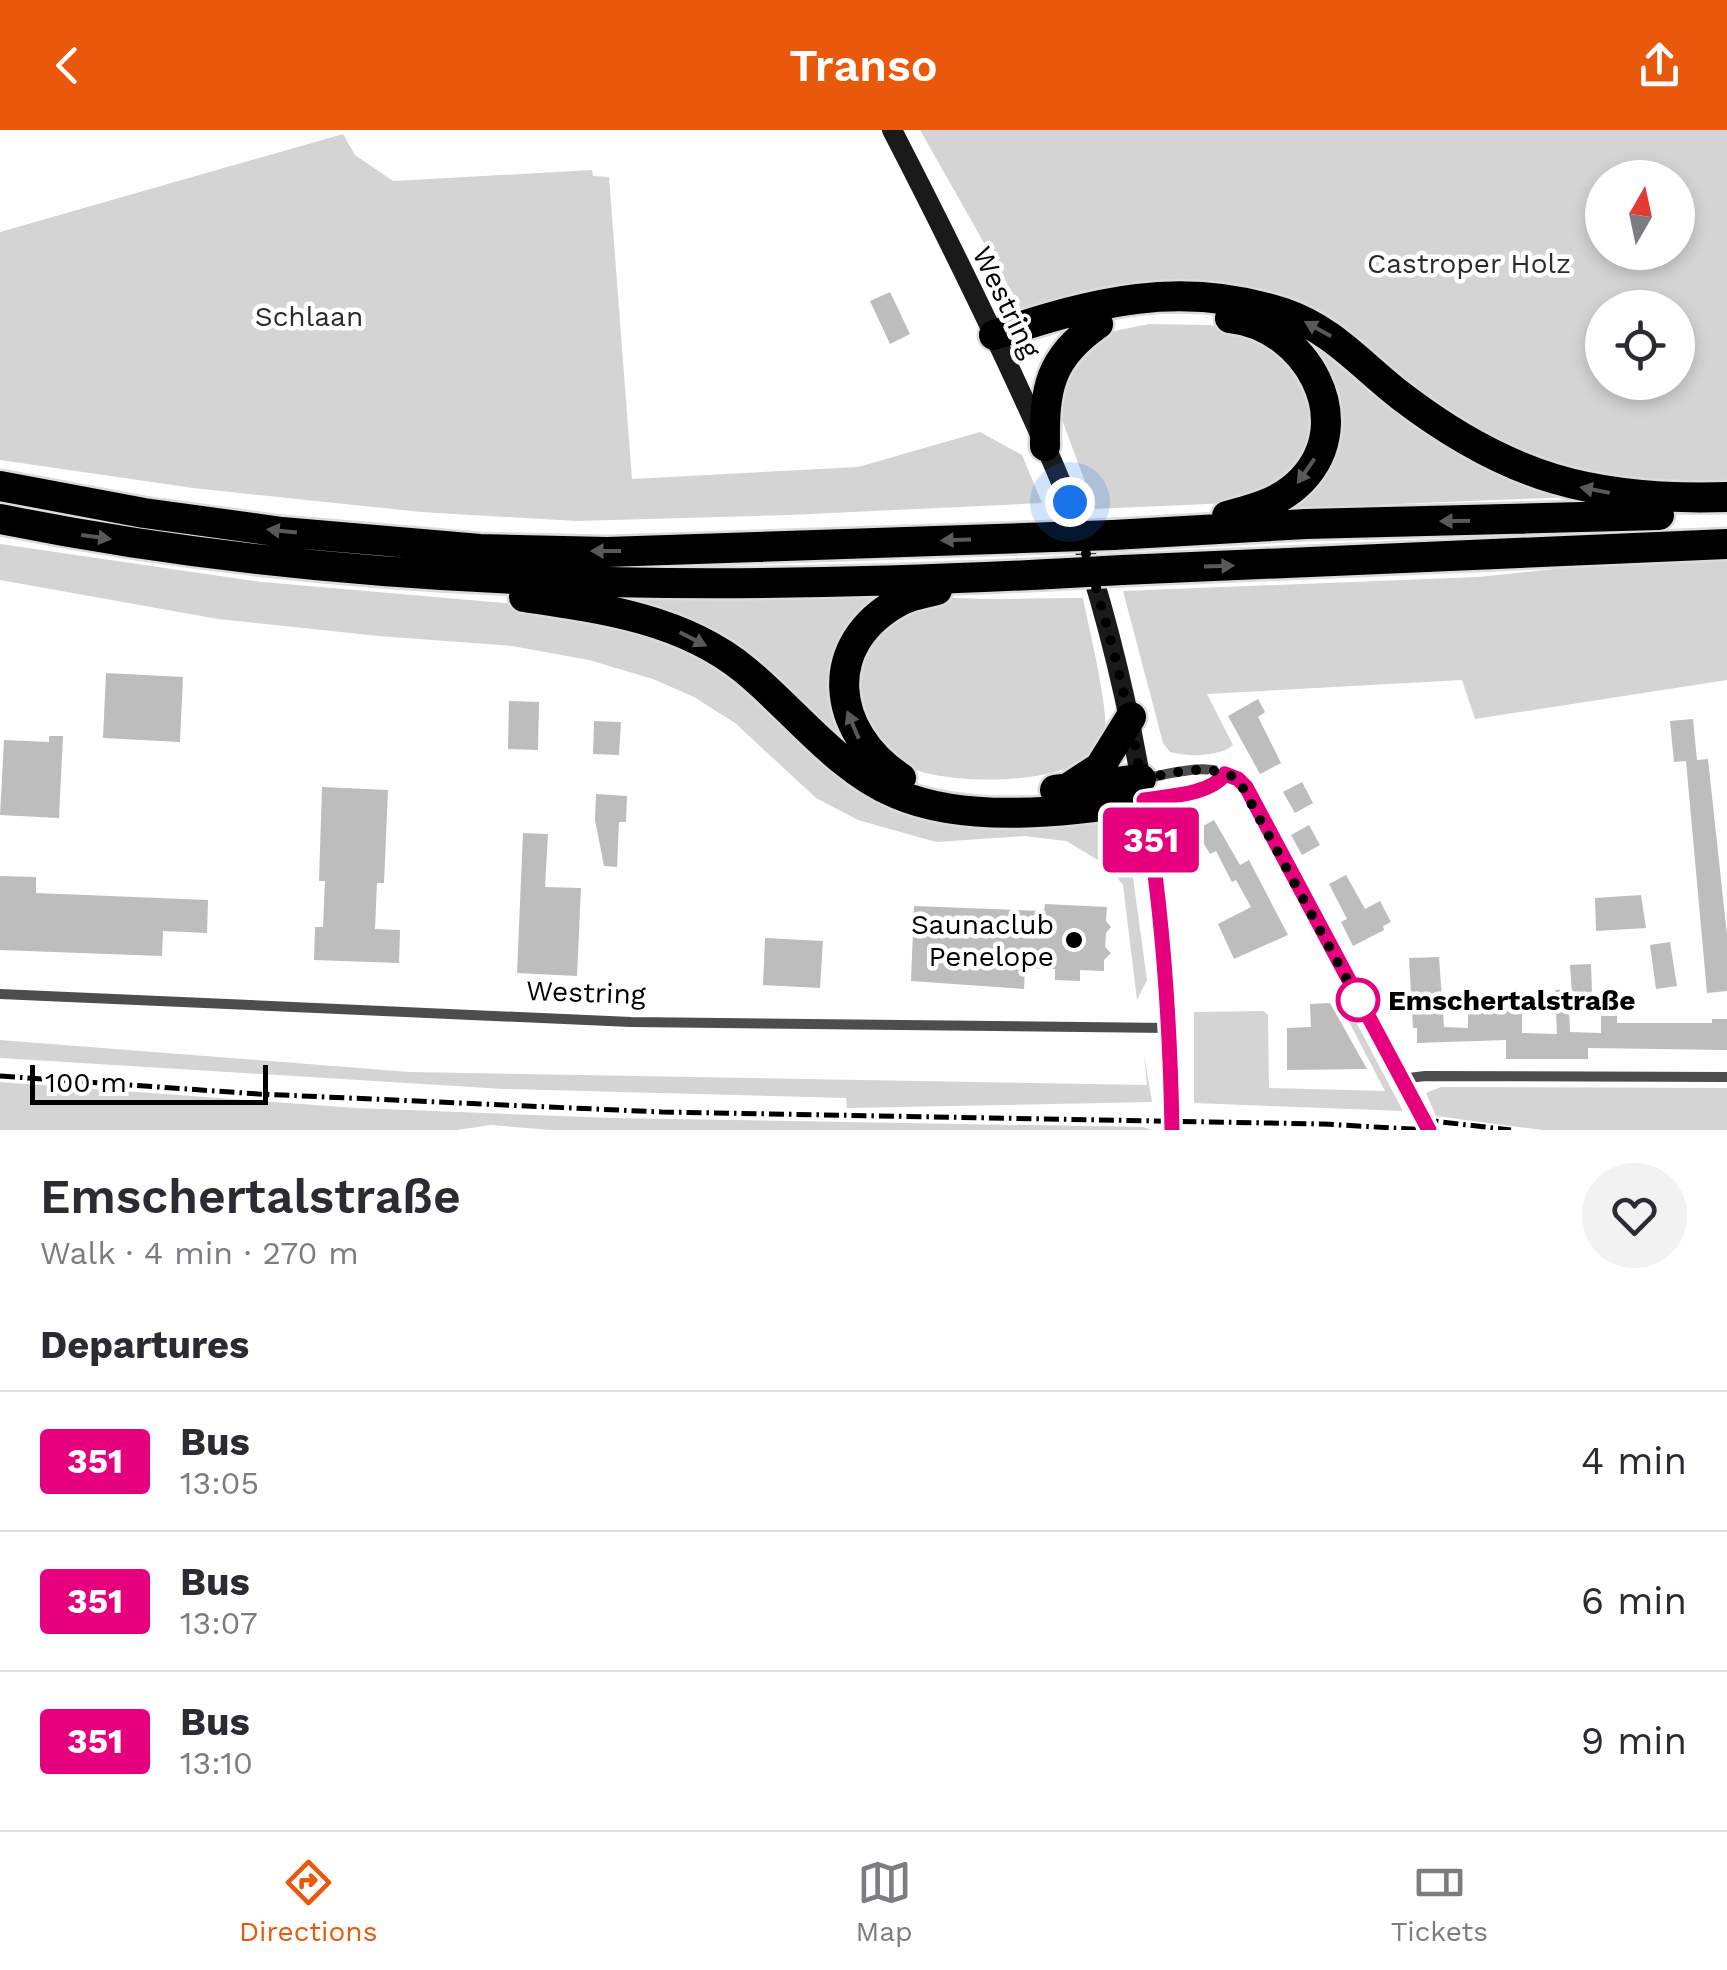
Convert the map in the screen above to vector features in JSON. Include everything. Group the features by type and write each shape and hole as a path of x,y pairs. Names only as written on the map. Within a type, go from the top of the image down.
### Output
{"highway":[{"path":"999,344 1104,302 1176,296 1243,302 1320,328 1399,395 1460,436 1514,465 1582,488 1627,496 1727,497"},
{"path":"999,344 1119,318 1180,312 1238,319 1288,340 1318,380 1322,398 1324,434 1306,476 1274,502 1171,532"},
{"path":"1045,446 1053,370 1076,340 1098,324"},
{"path":"0,486 144,513 282,532 480,549 607,552 1113,535 1306,524 1727,512"},
{"path":"0,518 74,534 305,567 594,582 770,583 1008,576 1727,544"},
{"path":"358,571 608,608 689,635 742,667 872,782 918,802 1001,812 1101,807 1142,790"},
{"path":"1008,576 975,587 936,590 903,599 880,613 863,630 852,654 844,692 847,712 862,745 904,780 939,789 1142,790"},
{"path":"1064,790 1100,767 1130,717"}],"main road":[{"name":"Westring","path":"892,130 999,344 1070,502 1103,608 1130,717 1164,934 1172,1130"}],"street":[{"path":"1142,790 1202,768 1215,769 1246,787 1429,1130"},
{"path":"1142,790 1207,787 1220,782 1225,774"},
{"name":"Westring","path":"0,994 631,1022 1170,1028"},
{"path":"1402,1080 1425,1076 1727,1077"}],"green space":[{"name":"Castroper Holz","path":"920,130 1727,130 1727,482 1609,476 1537,457 1467,424 1349,336 1280,298 1224,284 1194,282 1108,289 1021,308"},
{"name":"Schlaan","path":"343,134 355,155 393,181 592,170 593,176 609,177 632,479 858,467 980,432 1022,455 1042,503 577,521 421,512 193,488 0,460 0,232"},
{"path":"1280,321 1596,496 1276,509 1330,444"},
{"path":"1149,324 1210,325 1260,335 1302,373 1314,415 1306,449 1290,476 1256,498 1229,503 1095,509 1060,414 1060,390 1074,353 1100,334"},
{"path":"0,544 262,582 528,605 634,626 717,665 850,780 1097,819 1114,825 1125,836 1129,848 1147,980 1137,1000 1123,885 1108,866 1066,841 1024,836 936,842 858,820 816,798 735,723 694,697 653,679 589,660 512,646 218,619 0,580"},
{"path":"1727,561 1727,680 1475,719 1462,680 1207,694 1233,745 1203,755 1170,752 1163,743 1123,591 1478,577 1564,568"},
{"path":"888,592 851,626 856,751 806,716 605,596"},
{"path":"950,598 1083,598 1106,729 1104,740 1092,756 1042,775 1011,779 949,777 905,765 871,732 861,716 856,705 856,685 864,653 882,629 908,612"},
{"path":"1335,995 1342,995 1403,1111 1194,1103 1194,1012 1263,1011 1268,1015 1269,1088 1385,1091"},
{"path":"0,1040 409,1072 1147,1085 1144,1054 1152,1102 847,1108 846,1098 504,1089 0,1058"},
{"path":"0,1082 356,1108 1152,1130 551,1130 491,1125 457,1130 0,1130"},
{"path":"1441,1087 1727,1088 1727,1130 1542,1130 1436,1116 1426,1093"}],"building":[{"path":"890,292 910,334 890,344 870,301"},
{"path":"106,673 183,677 180,742 103,738"},
{"path":"1258,699 1265,712 1258,717 1281,763 1260,774 1228,716"},
{"path":"509,701 539,702 538,750 508,749"},
{"path":"1693,719 1697,760 1674,762 1670,721"},
{"path":"594,721 621,722 619,755 593,754"},
{"path":"49,736 63,736 59,818 0,815 4,740 49,742"},
{"path":"1708,759 1727,935 1727,991 1707,993 1686,761"},
{"path":"1302,782 1313,803 1295,813 1283,792"},
{"path":"322,787 388,790 384,883 377,883 375,929 400,930 399,963 314,960 315,927 323,927 325,881 319,881"},
{"path":"596,794 627,796 626,822 619,822 617,867 604,866 595,820"},
{"path":"1214,820 1240,865 1249,860 1288,935 1234,959 1218,924 1251,907 1216,851 1210,854 1196,830"},
{"path":"1309,825 1320,845 1302,855 1291,835"},
{"path":"523,833 548,834 545,887 581,888 577,976 517,973"},
{"path":"1346,875 1365,909 1380,901 1391,922 1383,926 1384,930 1353,946 1341,922 1347,919 1329,884"},
{"path":"0,876 36,877 36,893 208,900 207,933 163,931 162,956 0,950"},
{"path":"1641,895 1646,928 1596,931 1595,898"},
{"path":"1045,904 1107,907 1106,921 1111,927 1106,933 1105,947 1111,953 1104,960 1104,971 1080,970 1080,981 1055,980 1055,969 1025,968 1024,989 911,981 914,906 1044,911"},
{"path":"765,938 823,941 820,988 763,985"},
{"path":"1670,942 1677,986 1656,989 1650,945"},
{"path":"1439,957 1444,1027 1468,1028 1468,1014 1479,1014 1479,1002 1491,1002 1491,1006 1522,1006 1522,1033 1557,1034 1555,990 1568,989 1570,1032 1601,1033 1601,1016 1617,1016 1617,1023 1712,1023 1712,1019 1727,1019 1727,1050 1588,1048 1588,1059 1506,1059 1506,1040 1417,1043 1409,958"},
{"path":"1591,964 1592,993 1572,994 1570,965"},
{"path":"1330,1003 1367,1069 1287,1070 1287,1028 1311,1027 1310,1004"}],"railway":[{"path":"0,1076 259,1094 662,1112 1323,1124 1429,1130"},
{"path":"1416,1119 1511,1130"}],"bus line":[{"name":"351","path":"1172,1130 1164,934 1144,800 1207,787 1220,782 1225,774 1246,787 1429,1130"}],"place":[{"name":"Saunaclub Penelope","path":"1074,940"},
{"name":"Emschertalstraße","path":"1358,1000"}],"route":[{"path":"1070,502 1109,625 1141,779 1202,768 1232,775 1246,787 1358,1000"}]}
